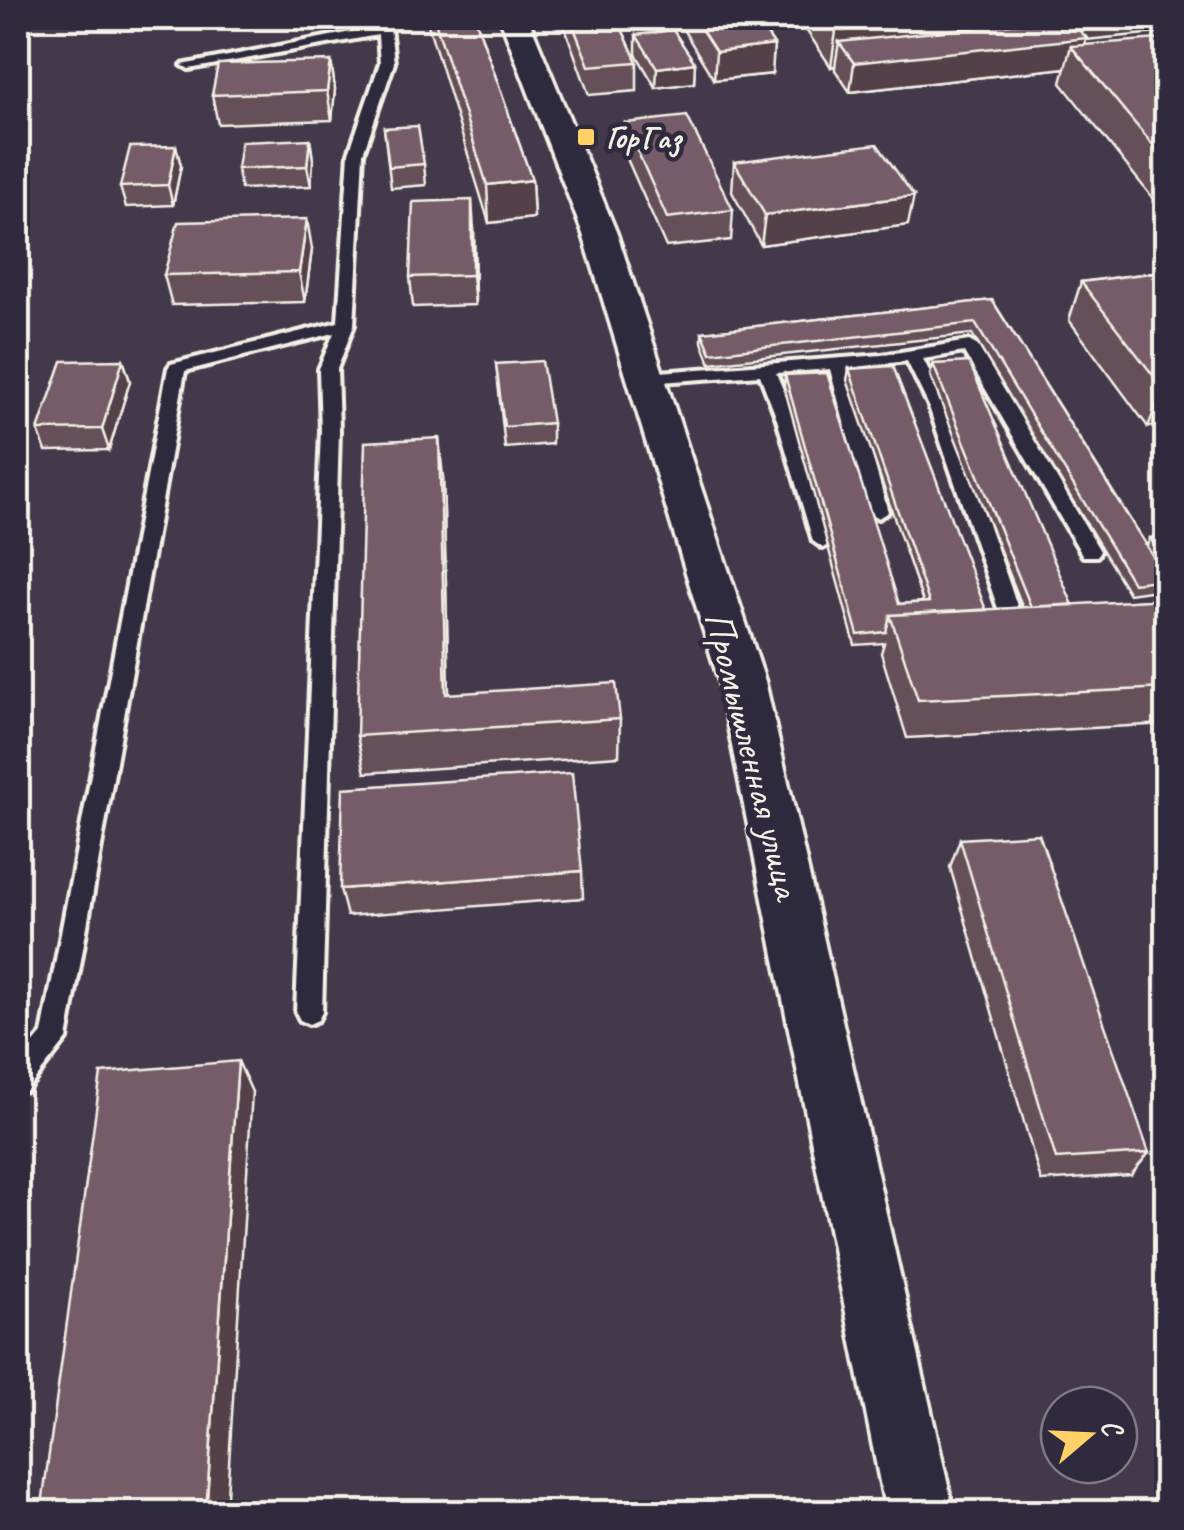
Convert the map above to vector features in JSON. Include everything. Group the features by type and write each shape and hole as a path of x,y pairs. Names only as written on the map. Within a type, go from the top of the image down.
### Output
{"street":[{"name":"Промышленная улица","path":"514,18 600,234 742,681 920,1512"}],"lane":[{"path":"189,64 383,24 386,63 356,153 346,325 328,369 330,431 309,1012"},
{"path":"18,1080 54,1039 177,368 346,325"},
{"path":"646,378 882,360 969,346 1090,552"},
{"path":"912,354 937,404 1012,620"},
{"path":"836,361 878,512"},
{"path":"766,369 823,541"}],"building":[{"path":"434,18 475,18 532,180 487,185"},
{"path":"570,18 617,18 637,62 589,66"},
{"path":"694,18 756,18 774,45 716,52"},
{"path":"827,18 969,18 836,31"},
{"path":"1067,18 1087,38 854,63 839,42"},
{"path":"673,30 695,63 657,68 636,35"},
{"path":"1158,39 1166,49 1166,161 1071,46"},
{"path":"331,61 327,91 212,95 218,64"},
{"path":"687,116 733,210 667,218 625,123"},
{"path":"418,126 424,164 389,167 384,128"},
{"path":"310,139 307,166 237,169 241,142"},
{"path":"877,144 914,196 765,215 734,162"},
{"path":"176,146 168,185 120,187 130,147"},
{"path":"472,200 472,275 410,277 413,202"},
{"path":"307,219 299,272 164,275 178,222"},
{"path":"1166,271 1166,388 1163,388 1081,282"},
{"path":"992,300 1166,579 1133,583 975,323 711,353 702,332"},
{"path":"123,360 102,429 38,430 62,361"},
{"path":"542,361 552,423 504,427 496,364"},
{"path":"969,362 1073,605 1031,607 933,364"},
{"path":"893,366 986,610 890,615 886,632 858,635 785,375 827,373 899,604 929,602 849,369"},
{"path":"439,438 446,694 616,683 620,719 357,736 365,442"},
{"path":"1166,536 1166,564 1150,538"},
{"path":"1166,599 1166,688 918,700 890,615"},
{"path":"572,773 582,871 340,889 343,788"},
{"path":"1039,834 1149,1153 1056,1159 960,839"},
{"path":"238,1061 206,1512 41,1512 101,1073"}],"place":[{"name":"ГорГаз","path":"586,137"}]}
